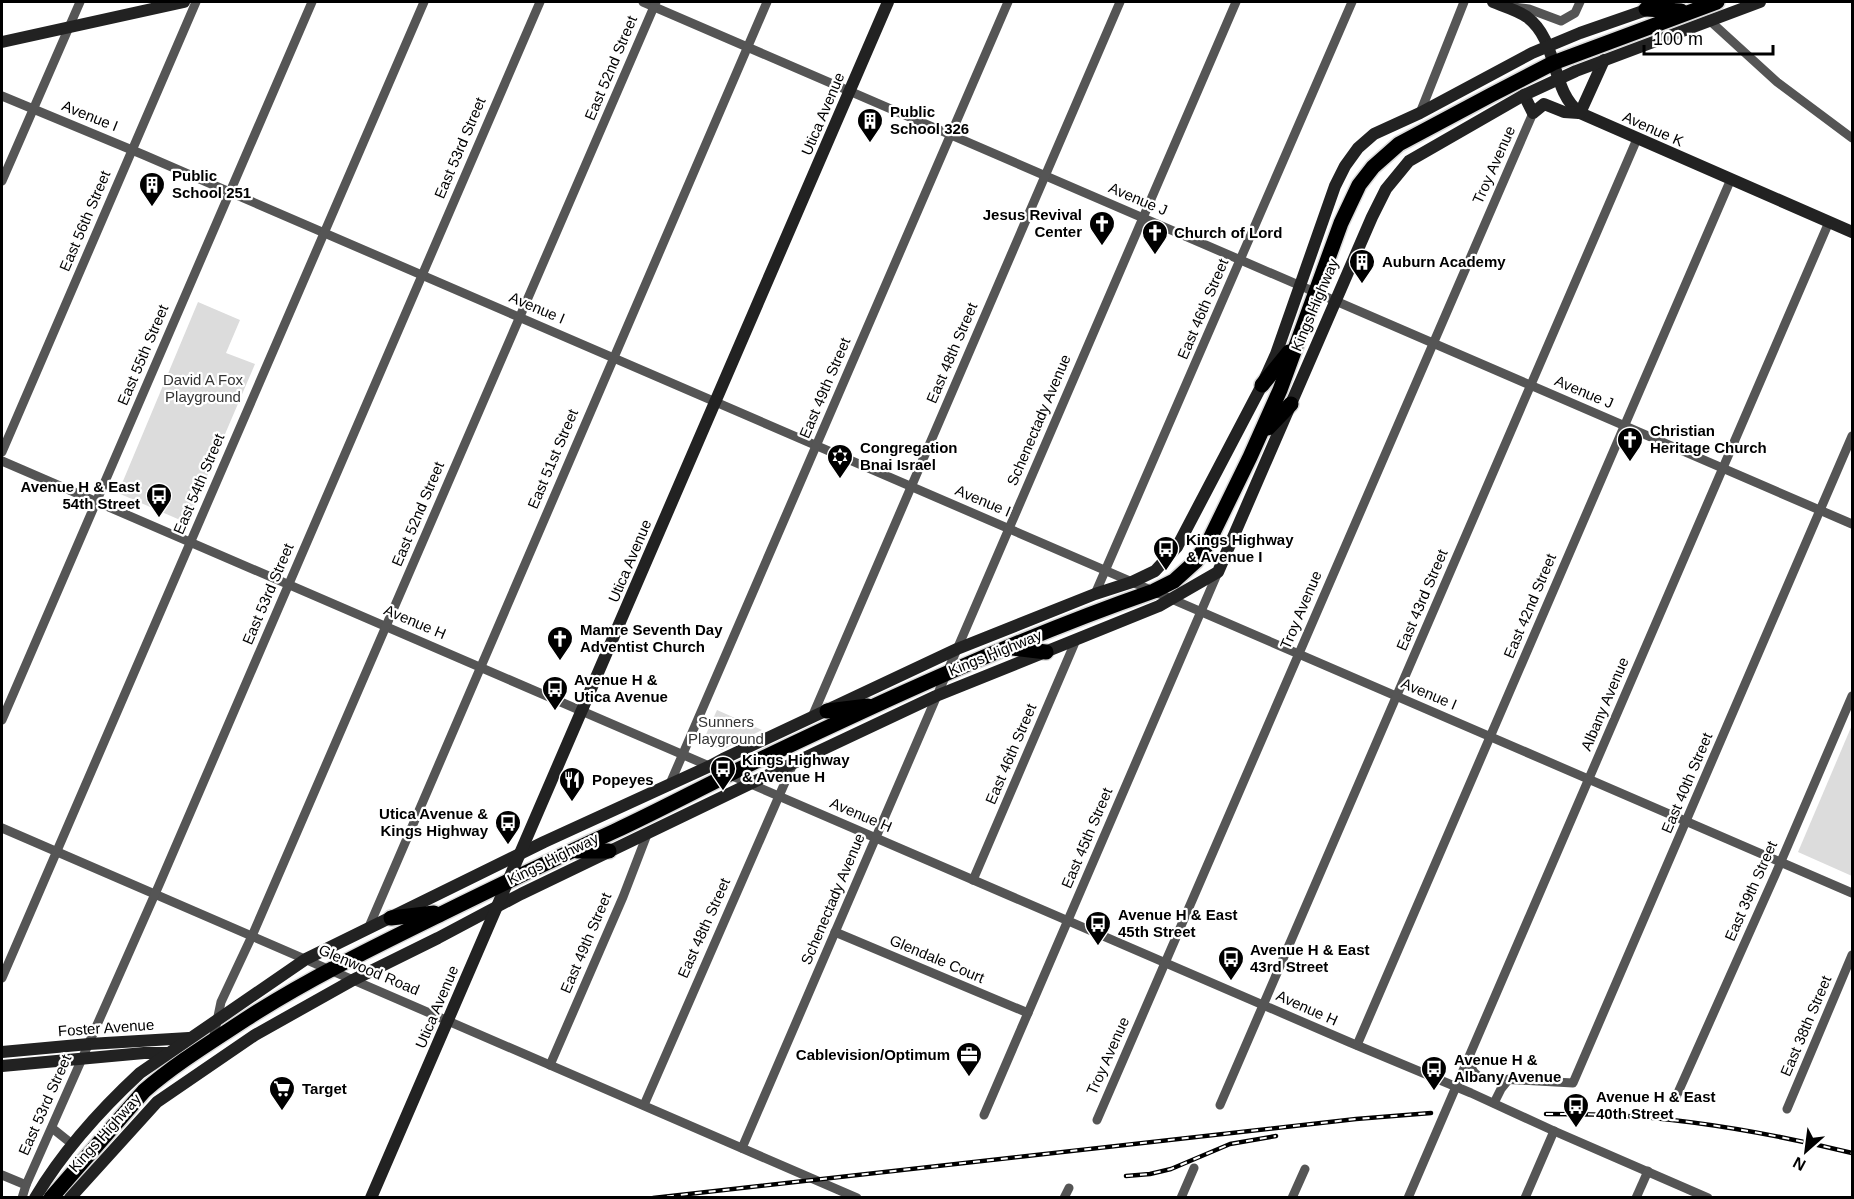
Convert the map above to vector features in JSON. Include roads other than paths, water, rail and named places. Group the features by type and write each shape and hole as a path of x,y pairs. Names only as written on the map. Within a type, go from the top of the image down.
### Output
{"main road":[{"name":"Kings Highway","path":"51,1197 144,1091 188,1056 329,969 880,704 1009,648 1174,581 1196,561 1208,543 1281,390 1349,204 1359,185 1385,155 1413,136 1553,63 1717,2"},
{"path":"1646,9 1688,12"},
{"path":"1262,385 1297,343"},
{"path":"1260,437 1291,404"},
{"path":"1009,648 1046,652"},
{"path":"827,711 880,704"},
{"path":"571,851 609,851"},
{"path":"391,918 446,912"}],"street":[{"path":"2,181 80,2"},
{"path":"2,42 184,2"},
{"name":"East 56th Street","path":"2,452 196,2"},
{"name":"East 55th Street","path":"2,720 312,2"},
{"name":"East 54th Street","path":"2,978 424,2"},
{"name":"East 53rd Street","path":"22,1197 540,2"},
{"name":"Avenue J","path":"643,2 655,4 849,91 1852,524"},
{"name":"East 51st Street","path":"368,929 767,2"},
{"name":"Utica Avenue","path":"372,1197 888,2"},
{"name":"East 49th Street","path":"669,786 1008,2"},
{"name":"East 48th Street","path":"812,717 1120,2"},
{"name":"Schenectady Avenue","path":"742,1148 1236,2"},
{"name":"East 46th Street","path":"1095,594 1352,2"},
{"path":"1420,113 1464,2"},
{"path":"1497,4 1528,9 1561,21 1575,13 1580,2"},
{"name":"Kings Highway","path":"34,1197 72,1144 140,1073 306,959 520,855 957,649 1095,594 1132,582 1155,571 1177,547 1262,385 1276,354 1335,186 1345,166 1358,148 1374,134 1420,113 1528,55 1669,2"},
{"name":"Kings Highway","path":"70,1197 157,1102 255,1035 353,980 648,832 936,696 1173,599 1218,572 1372,217 1386,189 1409,161 1524,95 1558,79 1760,2"},
{"name":"East 52nd Street","path":"213,1040 221,1002 252,936 655,4"},
{"name":"Avenue K","path":"1497,4 1526,17 1536,26 1548,46 1558,79 1570,106 1580,113 1852,232"},
{"path":"1709,20 1777,82 1852,138"},
{"path":"1524,95 1533,113 1544,105 1564,112 1580,113 1604,60"},
{"name":"Avenue I","path":"2,96 230,192 1852,893"},
{"name":"Troy Avenue","path":"1097,1120 1533,113"},
{"name":"East 43rd Street","path":"1220,1105 1637,139"},
{"name":"East 42nd Street","path":"1357,1045 1731,179"},
{"name":"Albany Avenue","path":"1408,1197 1829,222"},
{"name":"East 40th Street","path":"1469,1054 1472,1070 1482,1078 1572,1083 1852,436"},
{"name":"Avenue H","path":"2,461 1708,1197"},
{"name":"East 45th Street","path":"984,1115 1218,572"},
{"name":"East 46th Street","path":"973,880 1076,640"},
{"name":"East 39th Street","path":"1676,1097 1852,696"},
{"name":"East 48th Street","path":"644,1105 793,764"},
{"name":"Glenwood Road","path":"2,828 644,1105 839,1194 857,1197"},
{"name":"East 49th Street","path":"550,1065 623,897 648,832"},
{"name":"Glendale Court","path":"835,932 1028,1013"},
{"name":"East 38th Street","path":"1787,1109 1852,955"},
{"name":"Foster Avenue","path":"2,1052 189,1038 213,1040"},
{"name":"Foster Avenue","path":"2,1066 144,1053 188,1056"},
{"path":"1494,1103 1509,1079"},
{"path":"52,1128 72,1144"},
{"path":"1525,1197 1554,1131"},
{"path":"1181,1197 1194,1168"},
{"path":"1292,1197 1305,1168"},
{"path":"1636,1197 1648,1171"},
{"path":"2,1174 26,1185"},
{"path":"1064,1197 1069,1188"}],"railway":[{"path":"653,1198 1356,1119 1431,1113"},
{"path":"1546,1114 1611,1115 1702,1124 1852,1153"},
{"path":"1126,1176 1171,1169 1230,1144 1276,1136"}],"place":[{"name":"Public School 326","path":"870,144"},
{"name":"Public School 251","path":"152,208"},
{"name":"Jesus Revival Center","path":"1102,247"},
{"name":"Church of Lord","path":"1155,256"},
{"name":"Auburn Academy","path":"1362,285"},
{"name":"Christian Heritage Church","path":"1630,463"},
{"name":"Congregation Bnai Israel","path":"840,480"},
{"name":"Avenue H & East 54th Street","path":"159,519"},
{"name":"Kings Highway & Avenue I","path":"1166,572"},
{"name":"Mamre Seventh Day Adventist Church","path":"560,662"},
{"name":"Avenue H & Utica Avenue","path":"555,712"},
{"name":"Kings Highway & Avenue H","path":"723,792"},
{"name":"Popeyes","path":"572,803"},
{"name":"Utica Avenue & Kings Highway","path":"508,846"},
{"name":"Avenue H & East 45th Street","path":"1098,947"},
{"name":"Avenue H & East 43rd Street","path":"1231,982"},
{"name":"Cablevision/Optimum","path":"969,1078"},
{"name":"Avenue H & Albany Avenue","path":"1434,1092"},
{"name":"Target","path":"282,1112"},
{"name":"Avenue H & East 40th Street","path":"1576,1129"}],"park label":[{"name":"David A Fox Playground","path":"203,388"},
{"name":"Sunners Playground","path":"726,730"}]}
